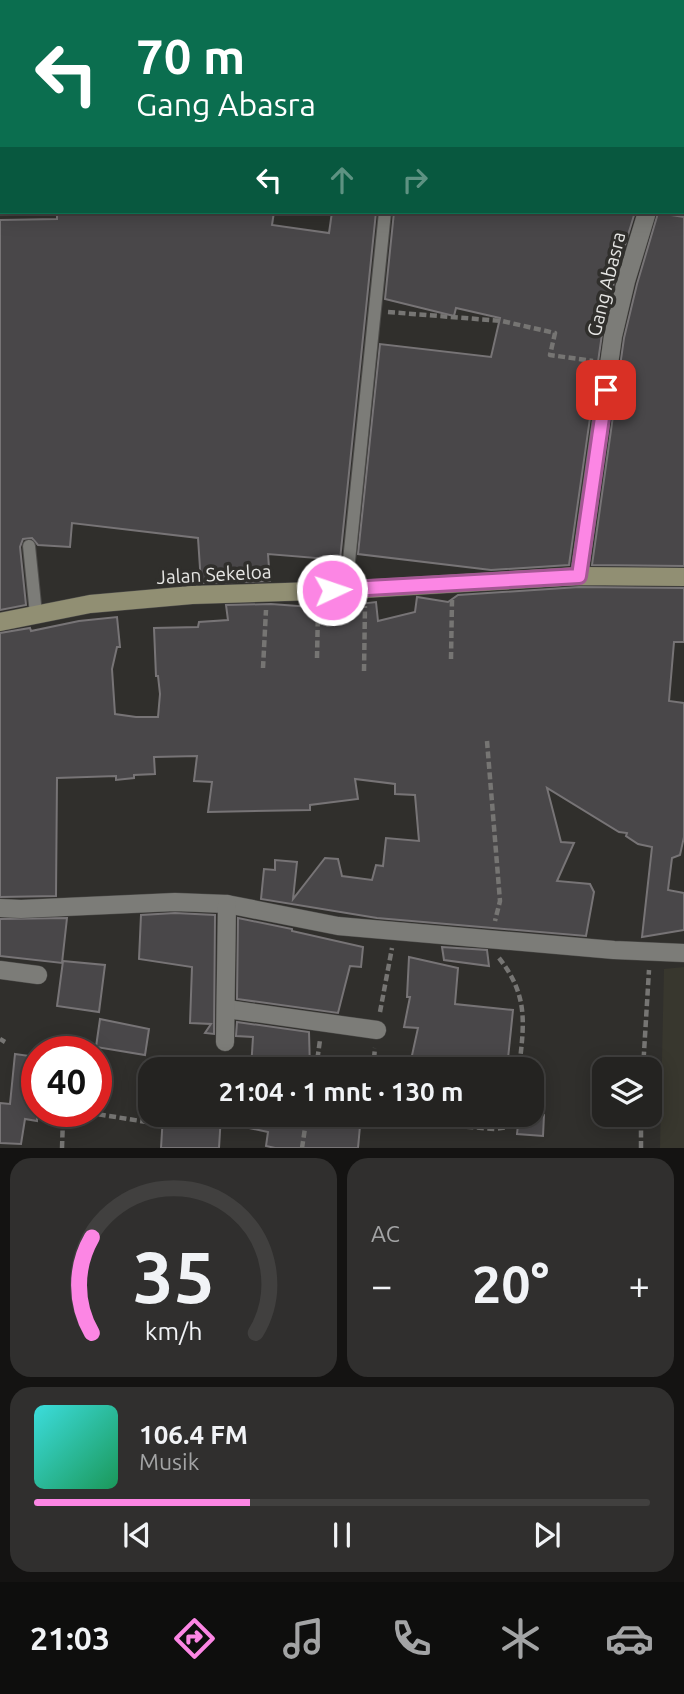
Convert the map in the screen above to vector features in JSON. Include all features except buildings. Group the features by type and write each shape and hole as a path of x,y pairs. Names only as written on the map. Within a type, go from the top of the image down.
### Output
{"street":[{"name":"Gang Abasra","path":"579,576 610,363 626,281 646,214"},
{"name":"Jalan Sekeloa","path":"0,622 90,604 136,599 579,576 684,577"},
{"path":"0,908 175,902 227,904 338,926 614,950 684,953"},
{"path":"225,1042 227,904"},
{"path":"0,971 37,975"},
{"path":"227,1009 377,1030"}],"lane":[{"path":"346,590 385,214"},
{"path":"29,546 36,614"}],"path":[{"path":"374,310 502,321 555,333 550,355 610,363"},
{"path":"451,659 453,582"},
{"path":"364,671 365,588"},
{"path":"317,658 318,590"},
{"path":"263,668 267,592"},
{"path":"487,741 500,901 490,938 494,950 514,978 522,1000 524,1020 520,1057"},
{"path":"374,1057 395,930"},
{"path":"644,1057 650,951"},
{"path":"318,1057 322,1022"},
{"path":"223,1057 225,1042"},
{"path":"112,1116 138,1121"},
{"path":"62,1148 63,1127"},
{"path":"302,1148 305,1127"},
{"path":"469,1127 504,1127"},
{"path":"641,1127 641,1148"}],"shaded area":[{"path":"684,967 684,1148 660,1148 664,969"}],"route":[{"path":"332,590 579,576 606,390"}]}
